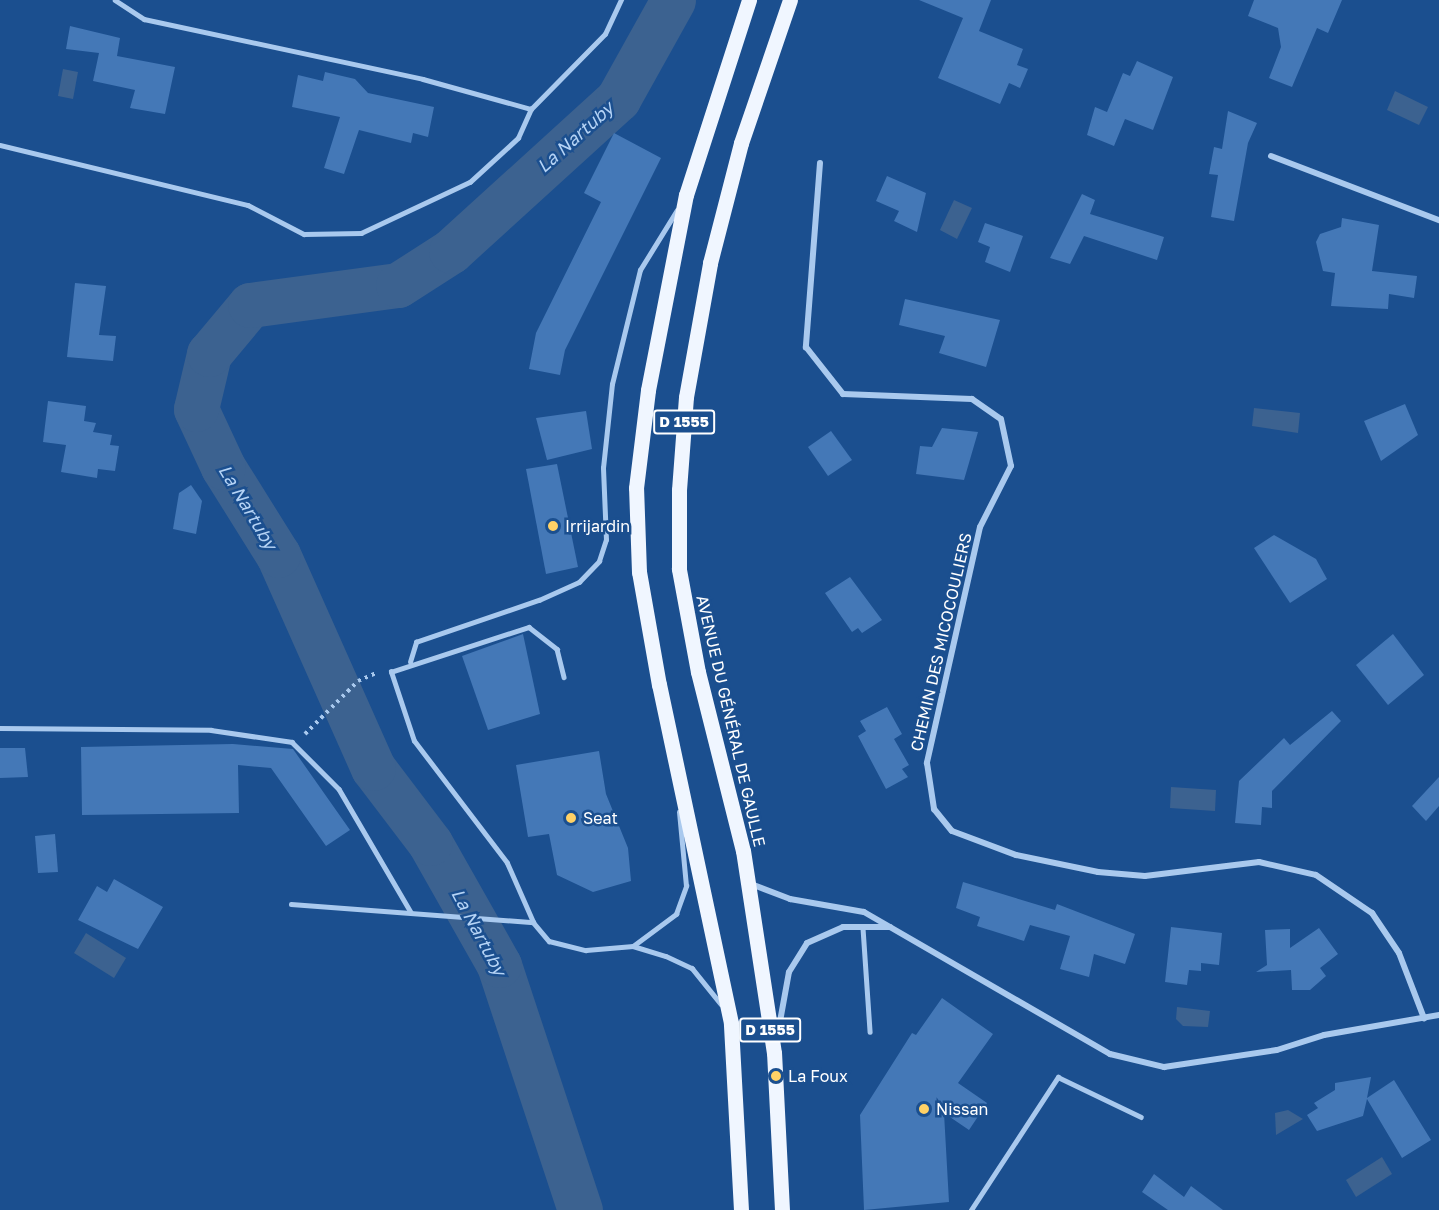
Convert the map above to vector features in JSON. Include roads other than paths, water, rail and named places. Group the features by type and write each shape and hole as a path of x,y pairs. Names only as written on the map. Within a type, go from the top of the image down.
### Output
{"main road":[{"name":"D 1555","path":"741,1210 731,1023 639,572 636,488 648,390 686,195 749,0"},
{"name":"AVENUE DU GÉNÉRAL DE GAULLE","path":"782,1210 774,1053 748,883 679,569 679,490 686,397 710,263 741,143 790,0"}],"street":[{"path":"1271,156 1439,220"},
{"name":"CHEMIN DES MICOCOULIERS","path":"820,163 806,346 843,394 972,399 1001,419 1011,466 980,527 927,763 934,809 952,831 1016,855 1098,872 1145,876 1259,862 1316,875 1372,913 1399,953 1425,1018"},
{"path":"748,883 789,899 864,912 1110,1054 1164,1067 1277,1050 1324,1035 1439,1015"},
{"path":"774,1053 796,957 823,934 863,928 890,927"}],"lane":[{"path":"115,0 144,19 423,79 531,109"},
{"path":"0,145 248,205 304,234 361,233 470,182 518,138 531,109 605,34 621,0"},
{"path":"410,662 416,642 539,600 579,582 599,561 606,540 603,468 612,384 640,270 686,195"},
{"path":"564,677 557,649 529,627 410,662 391,672 414,741 507,863 533,922 549,942 586,950 633,946 692,968 713,990 731,1023"},
{"path":"1,729 211,730 292,742 339,789 411,912"},
{"path":"633,946 676,914 686,886 672,738"},
{"path":"291,904 533,922"},
{"path":"863,928 870,1032"},
{"path":"971,1210 1058,1077 1141,1117"}],"water":[{"path":"63,69 78,72 73,99 58,96"},
{"path":"1395,91 1428,107 1419,125 1387,110"},
{"path":"954,200 972,208 957,239 940,230"},
{"path":"1254,408 1300,413 1298,433 1252,426"},
{"path":"1171,787 1216,790 1215,811 1170,808"},
{"path":"86,933 126,958 114,978 74,953"},
{"path":"1177,1007 1210,1011 1208,1027 1183,1026 1176,1019"},
{"path":"1288,1110 1303,1119 1276,1135 1275,1113"},
{"path":"1382,1157 1392,1174 1356,1197 1346,1180"}],"waterway":[{"name":"La Nartuby","path":"580,1210 499,965 430,843 373,768 278,555 223,467 196,409 209,354 250,305 398,285 451,251 618,99 673,0"}],"place":[{"name":"Irrijardin","path":"553,526"},
{"name":"Seat","path":"571,818"},
{"name":"La Foux","path":"776,1076"},
{"name":"Nissan","path":"924,1109"}]}
